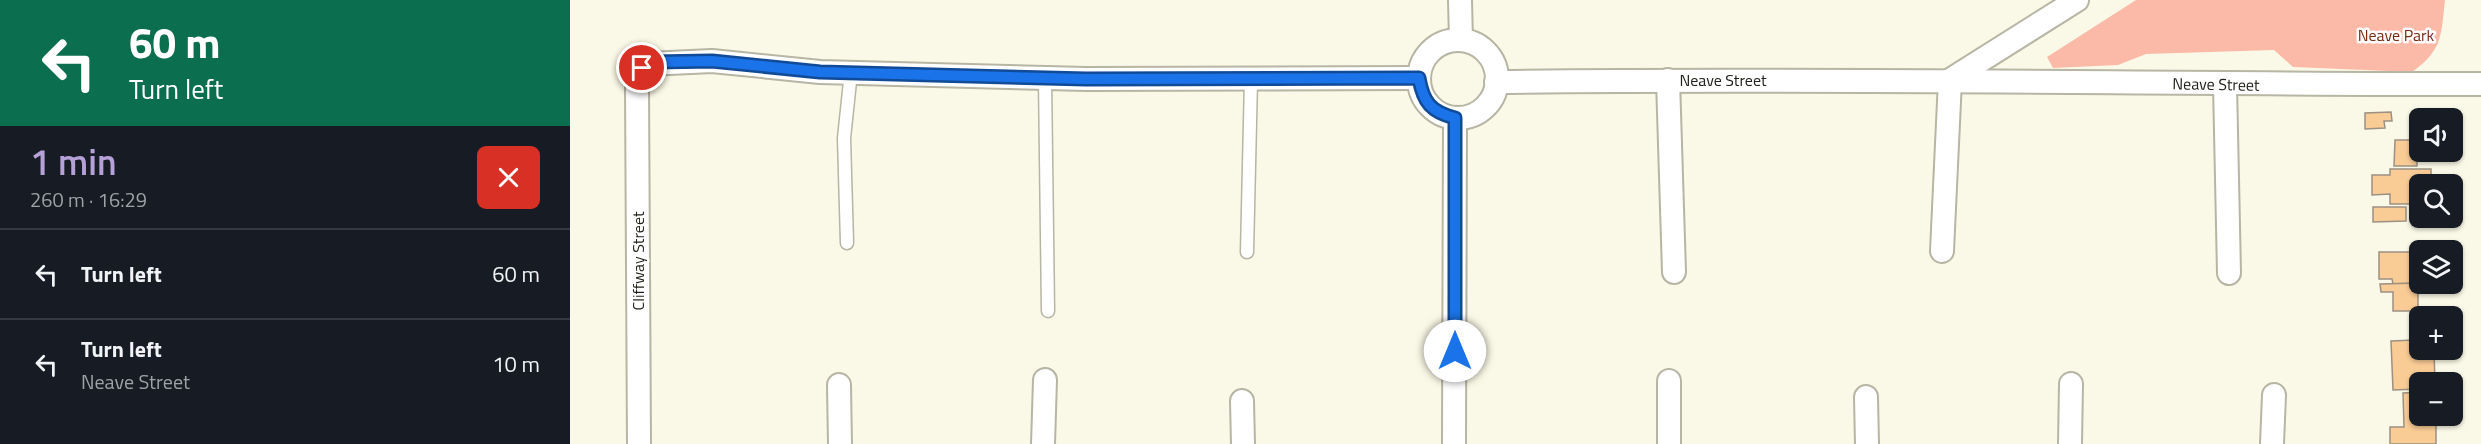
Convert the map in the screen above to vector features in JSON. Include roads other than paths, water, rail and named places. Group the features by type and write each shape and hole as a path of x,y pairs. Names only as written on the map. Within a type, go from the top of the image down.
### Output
{"street":[{"path":"1460,0 1461,40"},
{"path":"1942,251 1950,80 2077,0"},
{"path":"1461,40 1483,49 1496,70 1497,82 1494,94 1487,104 1467,117 1455,118 1441,114 1429,105 1421,93 1419,78 1421,66 1432,51 1448,42 1461,40"},
{"name":"Cliffway Street","path":"639,444 638,78 642,68 654,62 712,61 851,72"},
{"path":"851,72 1045,78 1419,78"},
{"path":"1668,80 1674,272"},
{"name":"Neave Street","path":"1497,82 1950,80 2225,84 2481,84"},
{"path":"2225,84 2229,273"},
{"path":"1454,444 1455,118"},
{"path":"1043,444 1045,380"},
{"path":"1669,381 1669,444"},
{"path":"2070,444 2072,384"},
{"path":"838,385 840,444"},
{"path":"2272,444 2274,394"},
{"path":"1866,397 1867,444"},
{"path":"1242,401 1243,444"}],"lane":[{"path":"847,243 844,138 851,72"},
{"path":"1045,78 1047,311"},
{"path":"1247,252 1251,79"}],"park label":[{"name":"Neave Park","path":"2396,35"}]}
